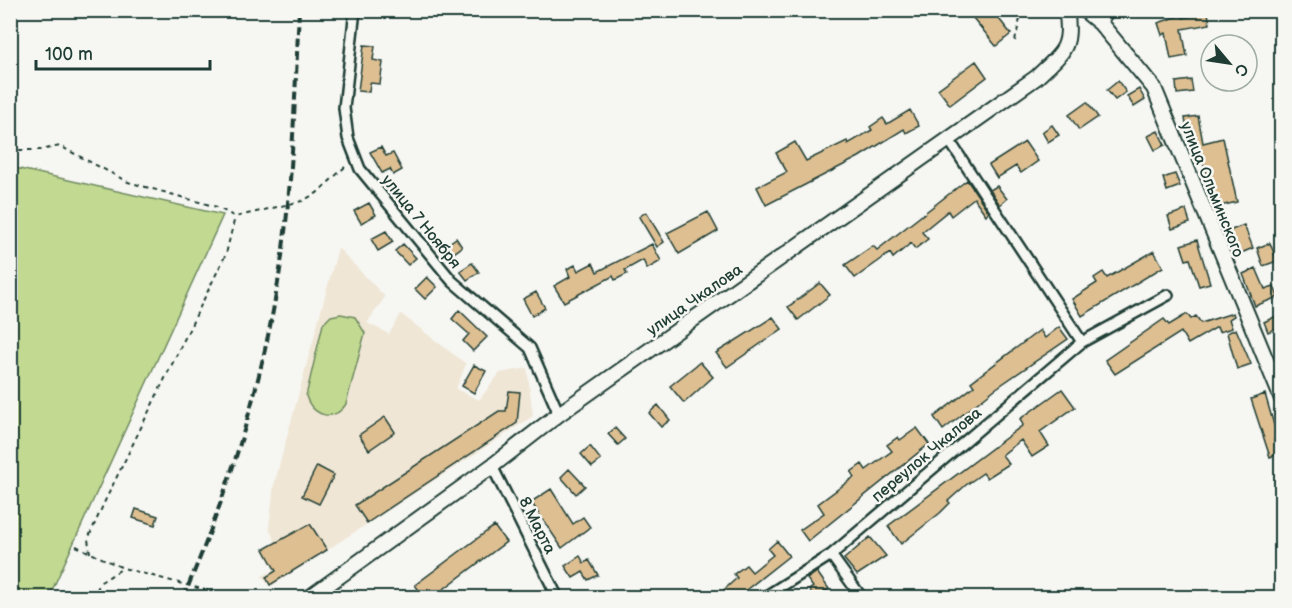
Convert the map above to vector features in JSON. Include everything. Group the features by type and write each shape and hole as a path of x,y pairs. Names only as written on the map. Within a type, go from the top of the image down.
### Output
{"street":[{"name":"улица 7 Ноября","path":"355,10 344,108 348,138 355,157 366,177 452,281 531,348 559,414"},
{"name":"улица Чкалова","path":"309,597 492,466 559,414 1037,77 1061,53 1070,33 1066,10"},
{"name":"улица Ольминского","path":"1084,10 1100,23 1154,88 1281,399"},
{"path":"1100,23 1110,10"},
{"path":"949,141 1082,342"},
{"name":"переулок Чкалова","path":"763,597 831,555 1082,342 1168,295"},
{"name":"8 Марта","path":"492,466 558,597"},
{"path":"831,555 862,597"}],"path":[{"path":"1014,41 1022,10"},
{"path":"10,150 41,150 60,146 128,182 218,207 235,217 317,193 355,157"},
{"path":"90,553 88,539 226,254 235,217"},
{"path":"76,546 123,568 235,597"},
{"path":"92,597 101,582 123,568"}],"shaded area":[{"path":"338,248 385,297 367,323 389,334 401,314 466,364 456,389 479,400 500,373 527,368 533,416 270,587 262,576 274,570 263,549 275,542 269,527 274,485"}],"green space":[{"path":"11,167 223,215 49,597 11,597"},
{"path":"341,314 355,317 365,333 346,404 336,414 324,415 313,408 306,396 323,324 331,316"}],"building":[{"path":"982,10 992,10 1011,34 996,46 973,18"},
{"path":"1208,13 1210,24 1182,29 1187,56 1171,59 1166,33 1162,35 1158,23 1182,15 1183,18"},
{"path":"364,45 375,46 373,60 383,62 380,84 370,83 369,92 358,91"},
{"path":"976,61 987,77 950,105 938,89"},
{"path":"1191,80 1193,92 1177,94 1176,82"},
{"path":"1118,81 1126,92 1115,100 1107,90"},
{"path":"1139,89 1145,100 1134,107 1127,96"},
{"path":"1087,102 1098,117 1079,130 1069,115"},
{"path":"910,110 919,126 906,133 904,129 859,157 766,205 757,187 787,172 776,153 795,142 806,161 847,141 848,144 872,130 870,127 883,118 887,124"},
{"path":"1198,116 1203,143 1223,138 1237,202 1216,207 1202,159 1198,160 1192,130 1187,131 1185,118"},
{"path":"1052,125 1059,135 1048,142 1042,132"},
{"path":"1158,131 1165,145 1155,150 1148,136"},
{"path":"1025,142 1038,161 1021,173 1016,166 997,178 989,165"},
{"path":"381,147 386,156 393,153 402,170 393,175 390,169 382,173 370,152"},
{"path":"1175,174 1180,186 1167,191 1163,178"},
{"path":"967,180 989,212 986,215 974,198 951,216 948,211 922,232 928,239 915,249 911,243 893,258 890,253 855,278 845,265 873,246 877,250"},
{"path":"997,186 1007,199 1000,205 990,190"},
{"path":"369,203 376,215 361,223 354,211"},
{"path":"1186,210 1190,223 1172,229 1168,216"},
{"path":"646,212 664,242 657,247 639,217"},
{"path":"708,212 718,231 679,254 667,233"},
{"path":"1244,225 1253,248 1234,256 1224,233"},
{"path":"386,231 393,242 378,251 371,239"},
{"path":"456,238 462,247 447,258 441,249"},
{"path":"1197,240 1210,283 1199,286 1190,259 1186,260 1181,245"},
{"path":"1270,243 1277,261 1263,266 1257,248"},
{"path":"403,244 416,258 408,265 395,251"},
{"path":"652,244 661,261 647,269 643,260 625,270 627,274 615,280 613,276 564,302 554,286 570,277 567,269 575,265 578,271 593,263 597,272"},
{"path":"1154,251 1163,267 1082,316 1072,299 1097,283 1094,278 1103,272 1107,278"},
{"path":"472,263 479,272 467,280 460,271"},
{"path":"1256,268 1265,289 1274,286 1278,297 1255,306 1243,274"},
{"path":"427,277 437,287 425,299 415,289"},
{"path":"820,283 830,295 798,320 788,307"},
{"path":"536,292 545,308 532,316 523,299"},
{"path":"459,310 487,337 473,351 463,341 469,334 452,319"},
{"path":"1233,313 1234,316 1229,319 1232,328 1219,332 1217,327 1188,344 1181,332 1115,374 1105,360 1164,319 1169,325 1187,314 1191,319 1196,316 1201,323"},
{"path":"1281,314 1281,326 1268,332 1264,322"},
{"path":"773,317 782,329 727,367 716,353"},
{"path":"1059,327 1068,339 995,389 943,430 934,417 974,386 971,382 1040,330 1045,338"},
{"path":"1236,329 1251,364 1237,369 1227,333"},
{"path":"700,362 713,377 684,403 670,386"},
{"path":"474,365 486,371 474,393 462,386"},
{"path":"1062,389 1075,407 1040,432 1049,446 1032,457 1021,440 1002,455 1009,464 987,478 983,473 966,485 948,501 950,503 940,513 901,544 888,526 1023,425 1020,419"},
{"path":"509,391 520,392 517,423 367,523 355,505 499,411 506,411"},
{"path":"1265,394 1278,439 1274,440 1279,454 1270,457 1251,399"},
{"path":"658,405 670,420 661,427 649,413"},
{"path":"385,417 395,432 369,450 359,435"},
{"path":"615,428 625,439 618,445 608,434"},
{"path":"917,428 929,444 808,541 800,530 824,513 818,504 854,477 851,472 862,464 866,470 892,451 887,445 898,437 900,440"},
{"path":"590,446 601,460 592,467 581,454"},
{"path":"317,466 334,475 319,504 302,496"},
{"path":"569,469 585,486 576,494 561,477"},
{"path":"551,489 573,524 583,517 590,527 562,548 531,502"},
{"path":"136,509 158,516 155,525 133,518"},
{"path":"310,524 327,550 270,585 266,577 276,571 264,549"},
{"path":"494,526 506,542 433,597 424,597 415,585"},
{"path":"870,537 886,556 857,575 844,559"},
{"path":"777,541 789,556 737,597 716,597 737,578 734,574 746,565 752,572 773,555 768,549"},
{"path":"580,556 584,563 589,560 598,575 588,580 583,572 573,578 565,566"},
{"path":"817,572 829,589 814,597 809,590 813,587 807,579"}],"railway":[{"path":"183,598 231,473 256,387 275,300 289,195 299,10"}]}
